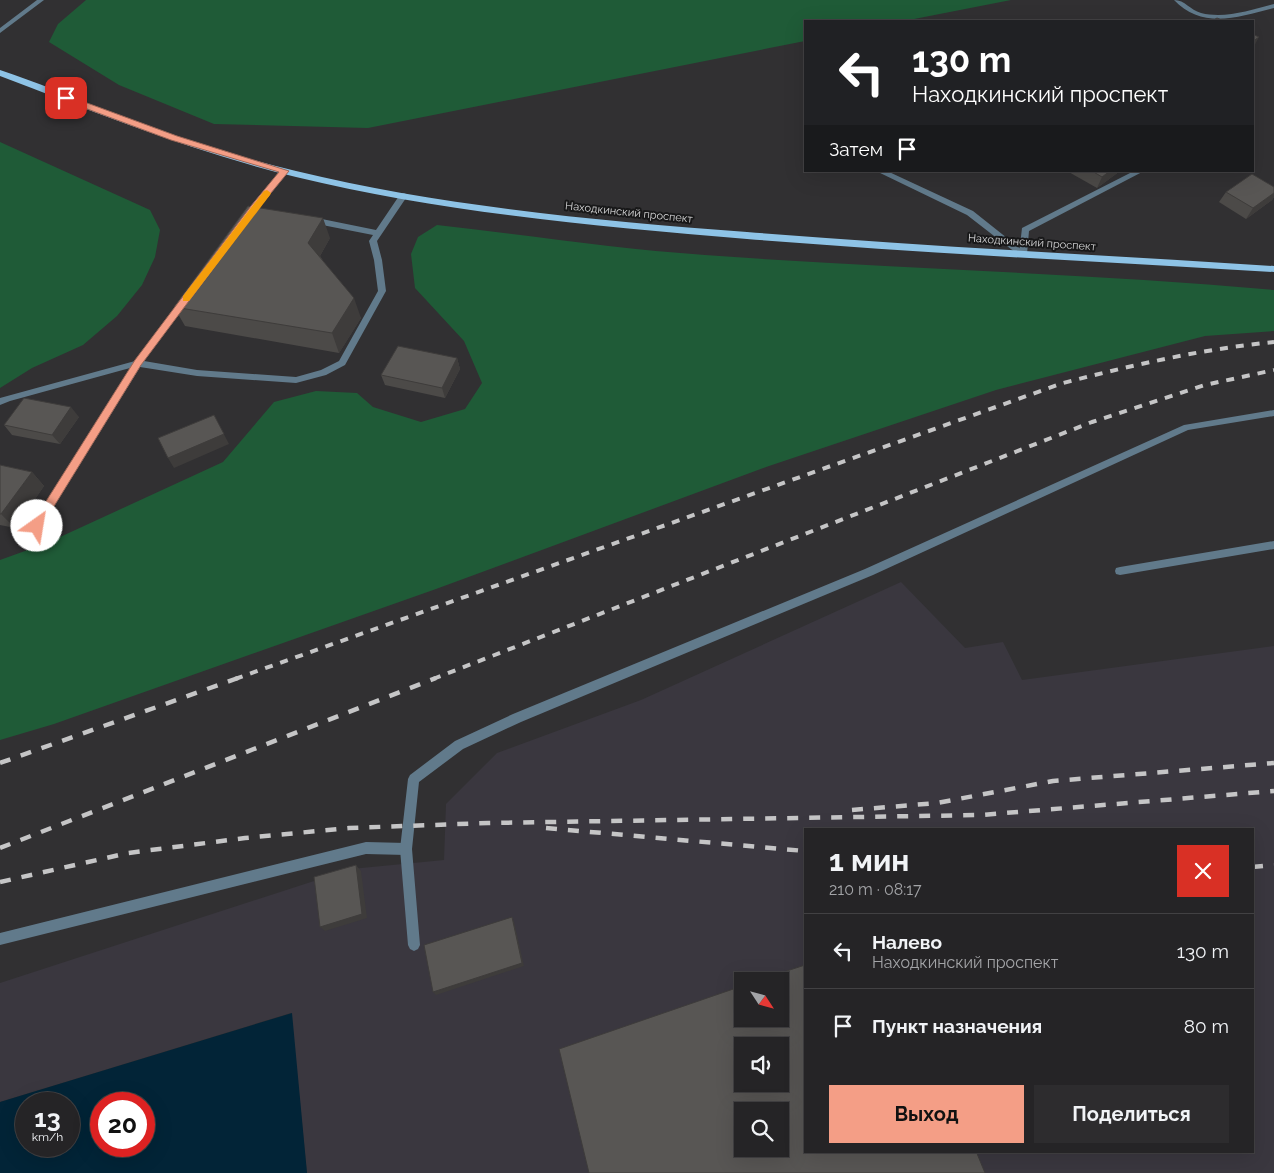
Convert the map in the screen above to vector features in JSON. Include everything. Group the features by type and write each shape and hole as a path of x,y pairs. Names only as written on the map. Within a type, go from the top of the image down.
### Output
{"main road":[{"name":"Находкинский проспект","path":"0,73 174,138 285,171 404,195 525,213 645,227 767,238 1274,269"}],"street":[{"path":"0,31 42,0"},
{"path":"1177,0 1190,12 1205,16 1234,15 1274,6"},
{"path":"242,223 285,171"},
{"path":"882,172 970,213 1023,254"},
{"path":"1023,254 1025,230 1138,172"},
{"path":"0,402 7,398 138,363 196,373 296,380 323,373 342,363 382,292 378,260 373,241 404,195"},
{"path":"254,208 263,210"},
{"path":"301,218 377,233"},
{"path":"37,526 138,363 190,293"},
{"path":"414,945 406,849 414,779 459,745 535,710 869,572 1187,428 1274,414"},
{"path":"1120,572 1274,545"},
{"path":"0,939 366,848 406,849"}],"shaded area":[{"path":"901,582 965,648 1003,642 1022,680 1274,646 1274,1173 307,1173 291,1013 33,1092 15,1092 15,1097 0,1102 0,983 351,869 444,860 446,804 497,753 641,700"}],"green space":[{"path":"86,0 1011,0 909,20 804,20 804,41 368,128 214,124 119,85 49,42 58,24"},
{"path":"0,142 150,210 160,230 155,257 142,285 117,316 83,345 32,368 0,388"},
{"path":"437,225 605,246 705,255 1132,279 1274,290 1274,331 1205,336 996,390 769,466 436,589 54,724 0,740 0,560 47,543 223,462 274,402 316,391 357,393 373,407 421,422 465,409 482,383 464,341 415,288 411,254 418,237"}],"water":[{"path":"292,1013 307,1173 0,1173 0,1102 15,1097 15,1157 80,1157 80,1092 33,1092"}],"building":[{"path":"1094,172 1109,172 1102,177"},
{"path":"1252,174 1274,187 1274,193 1253,208 1226,192"},
{"path":"248,206 323,218 308,243 354,298 332,333 174,307"},
{"path":"398,346 457,358 442,388 381,375"},
{"path":"24,398 71,407 52,435 4,425"},
{"path":"214,415 224,434 168,458 158,438"},
{"path":"0,465 32,472 1,514 0,514"},
{"path":"356,865 362,914 320,927 314,877"},
{"path":"512,917 522,963 433,992 424,945"},
{"path":"804,965 804,1153 977,1153 985,1173 589,1173 559,1049 734,989 734,1028 789,1028 789,972 784,972"}],"railway":[{"path":"235,679 1063,383 1168,358 1274,342"},
{"path":"433,679 1092,422 1205,385 1274,370"},
{"path":"0,763 238,678"},
{"path":"0,848 436,678"},
{"path":"852,810 937,803 1053,781 1274,763"},
{"path":"0,882 128,853 245,838 349,828 488,823 981,815 1274,791"},
{"path":"546,828 804,851"},
{"path":"1254,867 1274,865"}],"slow traffic":[{"path":"186,298 267,193"}],"route":[{"path":"37,526 138,363 254,208 285,171 174,138 66,98"}]}
